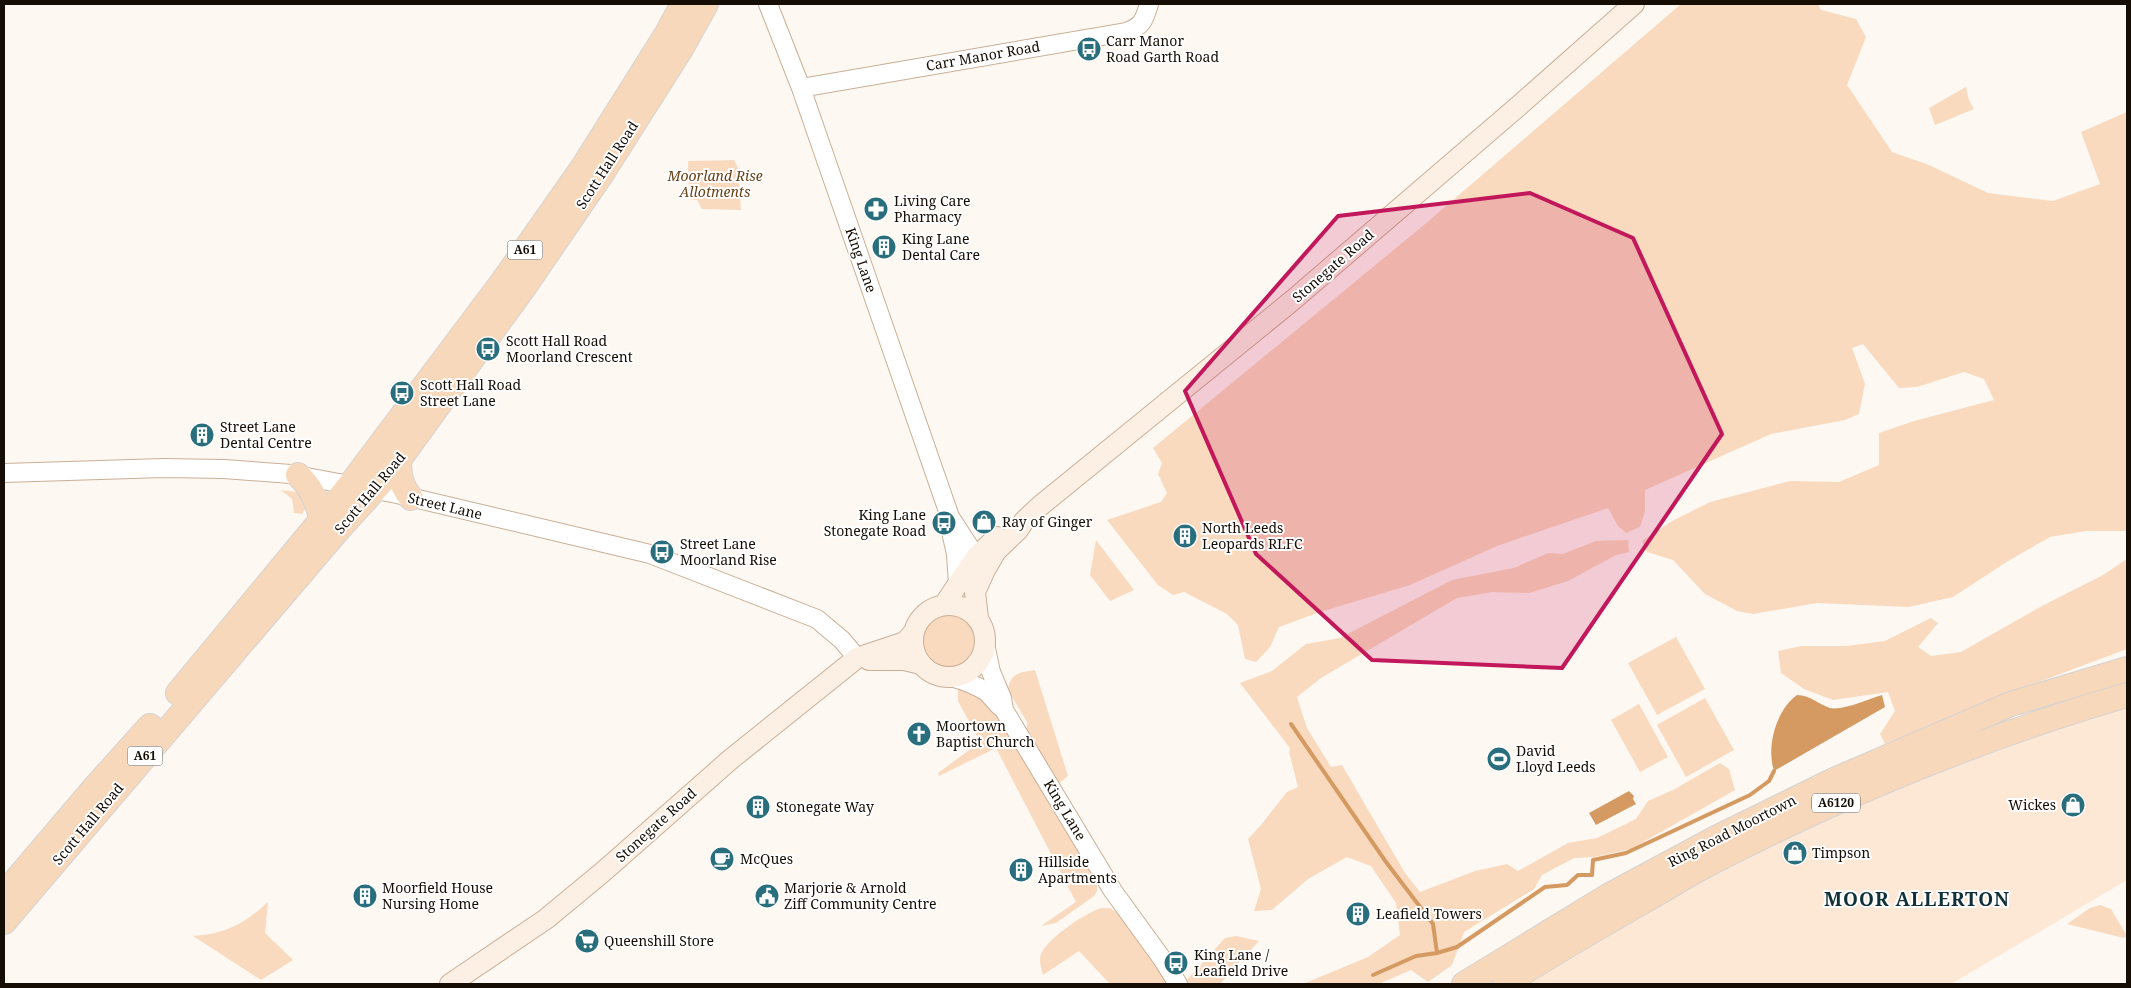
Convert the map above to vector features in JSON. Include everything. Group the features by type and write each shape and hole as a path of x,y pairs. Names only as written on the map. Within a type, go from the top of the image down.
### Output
{"highway":[{"name":"Scott Hall Road","path":"4,894 150,726 350,485 503,281 583,167 666,35 683,4"},
{"name":"Scott Hall Road","path":"4,922 399,460 526,286 601,175 681,49 706,4"},
{"path":"350,485 362,483 371,477 418,418 456,382"},
{"path":"399,460 399,475 403,488 411,498"},
{"path":"298,475 309,486 322,520"},
{"name":"Ring Road Moortown","path":"1464,984 1608,896 1716,838 1834,780 2011,704 2127,669"},
{"name":"Ring Road Moortown","path":"1506,984 1560,949 1723,856 1836,803 1927,765 1999,738 2127,694"}],"main road":[{"name":"Stonegate Road","path":"980,564 1018,530 1024,521 1046,500 1293,300 1634,4"},
{"name":"Stonegate Road","path":"980,564 992,541 1014,523 1024,521"},
{"path":"944,605 958,584 980,564"},
{"path":"978,618 975,592 980,564"},
{"path":"856,658 904,660 921,664 937,675 951,677 961,675 978,663 983,654 985,644 983,626 978,618 963,607 944,605 934,608 925,614 918,622 914,632 913,643 915,654 921,664"},
{"name":"Stonegate Road","path":"450,984 546,919 604,871 731,759 856,658 905,642 914,632"}],"street":[{"name":"King Lane","path":"768,4 801,88 950,518 980,564"},
{"name":"Carr Manor Road","path":"801,88 1126,32 1138,27 1144,19 1148,4"},
{"name":"Street Lane","path":"4,472 164,468 224,470 298,475 411,498 650,554 817,619 842,640 856,658"},
{"name":"King Lane","path":"950,518 970,537 980,541 992,541"},
{"name":"King Lane","path":"950,518 956,554 958,584"},
{"name":"King Lane","path":"985,644 991,672 1002,698 1004,710"},
{"name":"King Lane","path":"951,677 969,682 986,692 1004,710 1113,891 1178,984"}],"highlighted area":[{"path":"1530,193 1633,238 1722,434 1562,668 1372,660 1256,554 1185,391 1338,216"}],"shaded area":[{"path":"1797,695 1806,696 1830,708 1835,708 1848,706 1882,695 1885,707 1774,771 1771,751 1778,719 1783,710"},
{"path":"2127,695 2127,880 1951,984 1505,984 1723,856"},
{"path":"1629,791 1634,796 1633,799 1636,804 1596,825 1589,813"}],"green space":[{"path":"1681,4 1818,4 1821,10 1856,19 1866,37 1847,85 1892,152 1929,165 1988,193 2053,201 2100,184 2081,132 2127,112 2127,531 2086,531 2050,537 2008,561 1953,597 1909,607 1817,603 1753,614 1737,611 1705,594 1673,560 1647,552 1642,541 1672,521 1710,502 1790,481 1839,482 1879,465 1879,433 1914,421 1994,400 1984,379 1964,372 1917,387 1899,388 1863,344 1852,348 1865,384 1859,414 1845,420 1771,434 1645,490 1645,511 1640,527 1626,533 1618,526 1608,508 1497,546 1410,585 1320,612 1279,627 1270,647 1256,662 1245,659 1238,625 1227,614 1184,592 1173,595 1158,585 1107,520 1161,502 1167,493 1158,474 1162,463 1153,448 1424,225"},
{"path":"1966,87 1969,100 1974,109 1935,125 1929,108"},
{"name":"Moorland Rise Allotments","path":"734,160 738,168 741,210 702,209 697,200 689,199 688,161"},
{"path":"281,490 297,492 304,499 307,506 302,514 294,513 292,499"},
{"path":"1096,540 1134,590 1110,601 1090,575"},
{"path":"1628,540 1629,552 1616,555 1568,581 1529,593 1492,592 1457,598 1321,678 1297,697 1307,728 1331,767 1342,765 1405,873 1420,892 1475,871 1507,864 1518,871 1568,843 1597,838 1636,819 1648,801 1673,790 1720,763 1729,769 1735,790 1631,849 1594,857 1574,858 1542,875 1534,889 1464,932 1452,965 1428,982 1411,970 1379,984 1303,984 1368,957 1400,935 1396,903 1371,866 1347,857 1308,879 1272,910 1254,911 1261,889 1248,839 1287,792 1298,787 1289,752 1290,748 1240,683 1272,671 1306,644 1340,638 1452,580 1514,568 1548,553 1563,554 1596,541"},
{"path":"2127,559 2127,649 1993,699 1885,744 1880,734 1895,711 1888,692 1833,700 1804,689 1781,673 1778,651 1801,646 1846,646 1885,641 1931,618 1938,623 1918,647 1931,656 1961,652 2042,606 2103,575"},
{"path":"949,612 960,614 969,620 975,629 977,640 975,651 969,660 960,666 949,668 938,666 929,660 923,651 921,640 923,629 929,620 938,614"},
{"path":"1676,637 1705,689 1657,715 1628,663"},
{"path":"1035,670 1068,776 1058,784 1027,734 1027,722 1008,690 1011,680 1017,674"},
{"path":"958,687 979,693 1007,727 1097,881 1097,891 1094,896 1056,923 1041,926 1076,902 996,748 939,776 938,773 980,742 958,701"},
{"path":"1705,698 1734,750 1686,777 1657,725"},
{"path":"1639,704 1668,757 1640,772 1611,720"},
{"path":"268,902 265,933 293,960 261,980 193,936 215,933 234,927"},
{"path":"2100,905 2111,909 2127,936 2124,938 2067,924 2090,908"},
{"path":"1102,908 1110,908 1120,915 1168,984 1110,984 1079,951 1043,975 1040,957 1052,939 1087,914"},
{"path":"1236,936 1259,941 1220,984 1183,984 1225,938"}],"waterway":[{"path":"1291,724 1386,862 1433,924 1437,953 1457,947 1545,887 1567,885 1578,875 1592,875 1593,860 1626,853 1750,795 1769,781 1774,771"},
{"path":"1373,975 1416,956 1437,953"}],"place":[{"name":"Carr Manor Road Garth Road","path":"1089,49"},
{"name":"Living Care Pharmacy","path":"876,209"},
{"name":"King Lane Dental Care","path":"884,247"},
{"name":"Scott Hall Road Moorland Crescent","path":"488,349"},
{"name":"Scott Hall Road Street Lane","path":"402,393"},
{"name":"Street Lane Dental Centre","path":"202,435"},
{"name":"Ray of Ginger","path":"984,522"},
{"name":"King Lane Stonegate Road","path":"944,523"},
{"name":"North Leeds Leopards RLFC","path":"1185,536"},
{"name":"Street Lane Moorland Rise","path":"662,552"},
{"name":"Moortown Baptist Church","path":"919,734"},
{"name":"David Lloyd Leeds","path":"1499,759"},
{"name":"Wickes","path":"2073,805"},
{"name":"Stonegate Way","path":"758,807"},
{"name":"Timpson","path":"1795,853"},
{"name":"McQues","path":"722,859"},
{"name":"Hillside Apartments","path":"1021,870"},
{"name":"Moorfield House Nursing Home","path":"365,896"},
{"name":"Marjorie & Arnold Ziff Community Centre","path":"767,896"},
{"name":"Leafield Towers","path":"1358,914"},
{"name":"Queenshill Store","path":"587,941"},
{"name":"King Lane / Leafield Drive","path":"1176,963"}],"district":[{"name":"MOOR ALLERTON","path":"1917,899"}]}
